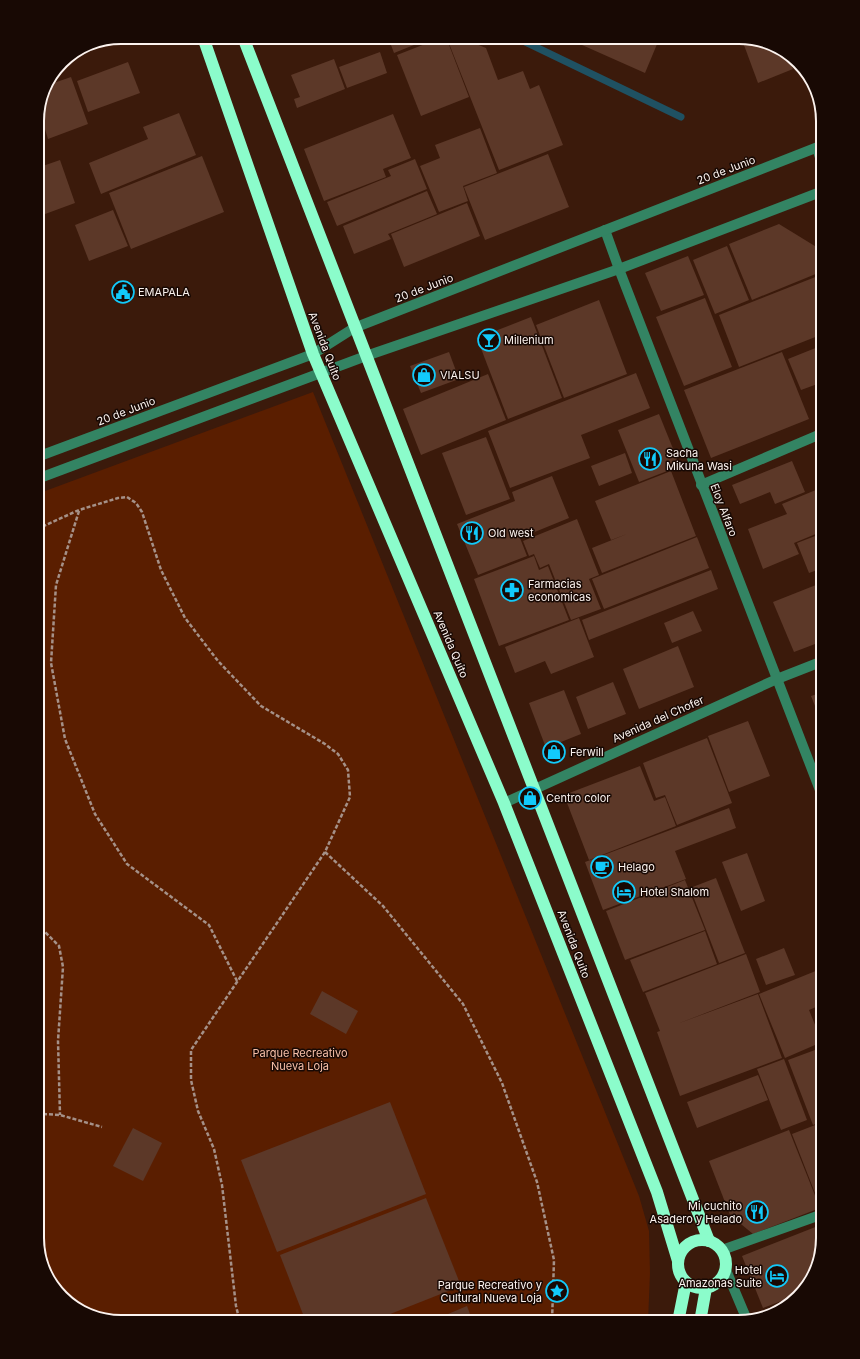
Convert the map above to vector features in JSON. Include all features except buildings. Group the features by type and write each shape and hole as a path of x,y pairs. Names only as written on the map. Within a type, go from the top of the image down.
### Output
{"highway":[{"name":"Avenida Quito","path":"205,44 313,354 504,803 657,1192 678,1261"},
{"name":"Avenida Quito","path":"246,44 354,328 535,788 709,1241"},
{"path":"701,1239 709,1241 716,1244 722,1250 726,1263 726,1270 718,1282 706,1288 695,1287 686,1282 681,1276 678,1261 686,1246 693,1241 701,1239"},
{"path":"679,1315 686,1282"},
{"path":"701,1315 706,1288"}],"street":[{"name":"20 de Junio","path":"44,455 313,354 354,328 816,148"},
{"path":"44,476 366,356 618,269 816,194"},
{"name":"Eloy Alfaro","path":"605,230 618,269 816,780"},
{"path":"701,485 816,436"},
{"name":"Avenida del Chofer","path":"504,803 777,679 816,664"},
{"path":"722,1250 816,1216"},
{"path":"726,1270 745,1315"}],"path":[{"path":"44,526 79,510 118,498 127,497 136,503 142,512 161,570 185,618 218,661 262,706 338,754 348,770 350,797 325,852 191,1050 191,1080 198,1111 214,1149 222,1184 238,1315"},
{"path":"79,510 56,585 51,662 65,739 95,814 127,864 209,925 237,981"},
{"path":"325,852 383,906 463,1004 502,1083 537,1182 554,1260 552,1315"},
{"path":"44,931 59,946 63,967 58,1041 60,1115"},
{"path":"44,1114 60,1115 102,1127"}],"green space":[{"name":"Parque Recreativo Nueva Loja","path":"313,392 639,1196 649,1231 650,1273 648,1315 116,1315 96,1311 78,1302 63,1289 57,1281 48,1263 44,1238 44,491"}],"waterway":[{"path":"530,44 681,117"}],"place":[{"name":"EMAPALA","path":"123,292"},
{"name":"Millenium","path":"489,340"},
{"name":"VIALSU","path":"424,375"},
{"name":"Sacha Mikuna Wasi","path":"650,459"},
{"name":"Old west","path":"472,533"},
{"name":"Farmacias economicas","path":"512,590"},
{"name":"Ferwill","path":"554,752"},
{"name":"Centro color","path":"530,798"},
{"name":"Helago","path":"602,867"},
{"name":"Hotel Shalom","path":"624,892"},
{"name":"Mi cuchito Asadero y Helado","path":"757,1212"},
{"name":"Hotel Amazonas Suite","path":"777,1276"},
{"name":"Parque Recreativo y Cultural Nueva Loja","path":"557,1291"}]}
